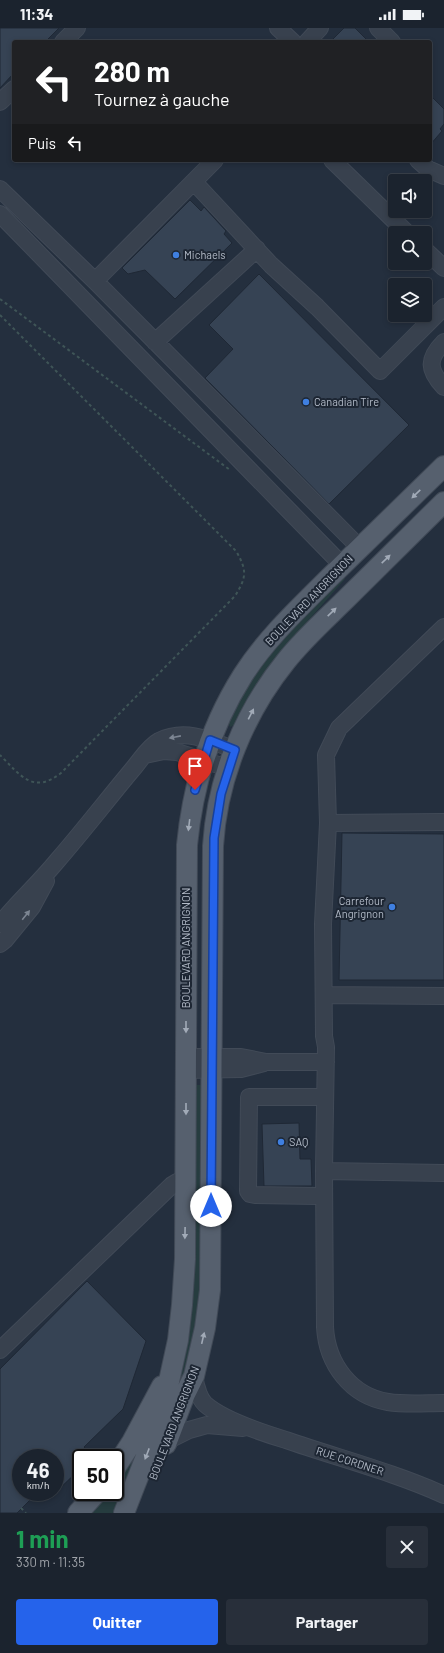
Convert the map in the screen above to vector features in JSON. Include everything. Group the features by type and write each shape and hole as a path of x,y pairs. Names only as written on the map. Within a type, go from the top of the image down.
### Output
{"main road":[{"name":"BOULEVARD ANGRIGNON","path":"124,1513 161,1418 181,1321 184,1283 186,1180 187,845 193,803 203,760 210,740 237,686 258,654 281,626 444,466"},
{"name":"BOULEVARD ANGRIGNON","path":"139,1513 185,1394 194,1376 205,1328 210,1290 214,838 218,807 232,759 255,707 273,678 295,650 444,502"},
{"path":"124,1454 137,1433 173,1364"},
{"path":"78,1513 89,1501"}],"street":[{"path":"65,40 77,28"},
{"path":"278,28 291,40"},
{"path":"309,40 320,28"},
{"path":"378,28 390,40"},
{"path":"0,102 12,91"},
{"path":"95,281 213,162"},
{"path":"334,162 400,226"},
{"path":"420,162 428,169 444,176"},
{"path":"194,182 271,265 359,348 380,371 444,307"},
{"path":"0,188 95,281 360,548"},
{"path":"0,214 342,566"},
{"path":"155,342 257,249"},
{"path":"432,257 444,268"},
{"path":"444,342 436,351 431,360 433,372 444,387"},
{"path":"444,627 339,728 326,755 328,823 323,924 324,1036 326,1047 324,1171 325,1334 328,1348 337,1367 350,1383 373,1398 394,1403 444,1403"},
{"path":"0,924 22,897 56,862 153,746 165,739 189,735 210,740 232,759"},
{"path":"145,755 169,751 203,760 232,759"},
{"path":"328,823 444,822"},
{"path":"0,944 32,907 56,862"},
{"path":"324,995 444,996"},
{"path":"186,1063 211,1063 241,1057 266,1062 326,1062"},
{"path":"324,1197 255,1195 250,1194 248,1191 249,1097 325,1097"},
{"path":"324,1171 444,1172"},
{"path":"0,1350 172,1185 186,1180"},
{"path":"194,1376 199,1394 206,1404 220,1413 254,1430"},
{"path":"167,1441 189,1430 207,1425 254,1430"},
{"name":"RUE CORDNER","path":"254,1430 407,1480 444,1495"}],"path":[{"path":"0,299 231,471"},
{"path":"0,315 236,551 243,563 245,573 243,584 235,596 61,773 51,781 41,783 30,782 0,755"},
{"path":"21,1508 26,1513"}],"green space":[{"path":"344,578 345,579 276,657 257,685 234,725 230,727 228,722 233,712 262,664 292,628"},
{"path":"195,1085 202,1085 201,1283 196,1323 185,1374 174,1399 188,1336 194,1288"},
{"path":"151,1416 124,1493 124,1462"},
{"path":"95,1501 121,1501 117,1513 84,1513"}],"building":[{"path":"0,28 59,28 47,40 12,40 12,75 0,88"},
{"path":"344,28 355,28 367,40 332,40"},
{"path":"432,97 444,109 444,124 440,129 442,131 432,143"},
{"name":"Michaels","path":"190,200 201,211 204,207 226,231 224,234 232,243 175,299 145,270 128,274 122,268"},
{"name":"Canadian Tire","path":"259,274 409,425 329,504 205,378 233,349 209,325"},
{"name":"Carrefour Angrignon","path":"342,833 444,834 444,980 339,980"},
{"name":"SAQ","path":"299,1123 300,1159 311,1159 312,1186 264,1186 262,1124"},
{"path":"87,1281 146,1341 123,1409 84,1447 86,1449 72,1449 72,1477 64,1484 64,1449 12,1449 12,1501 29,1501 17,1513 0,1513 0,1369"}],"place":[{"name":"Michaels","path":"176,255"},
{"name":"Canadian Tire","path":"306,402"},
{"name":"Carrefour Angrignon","path":"392,907"},
{"name":"SAQ","path":"281,1142"}],"route":[{"path":"195,790 210,740 235,750 228,768 221,794 214,838 211,1206"}]}
